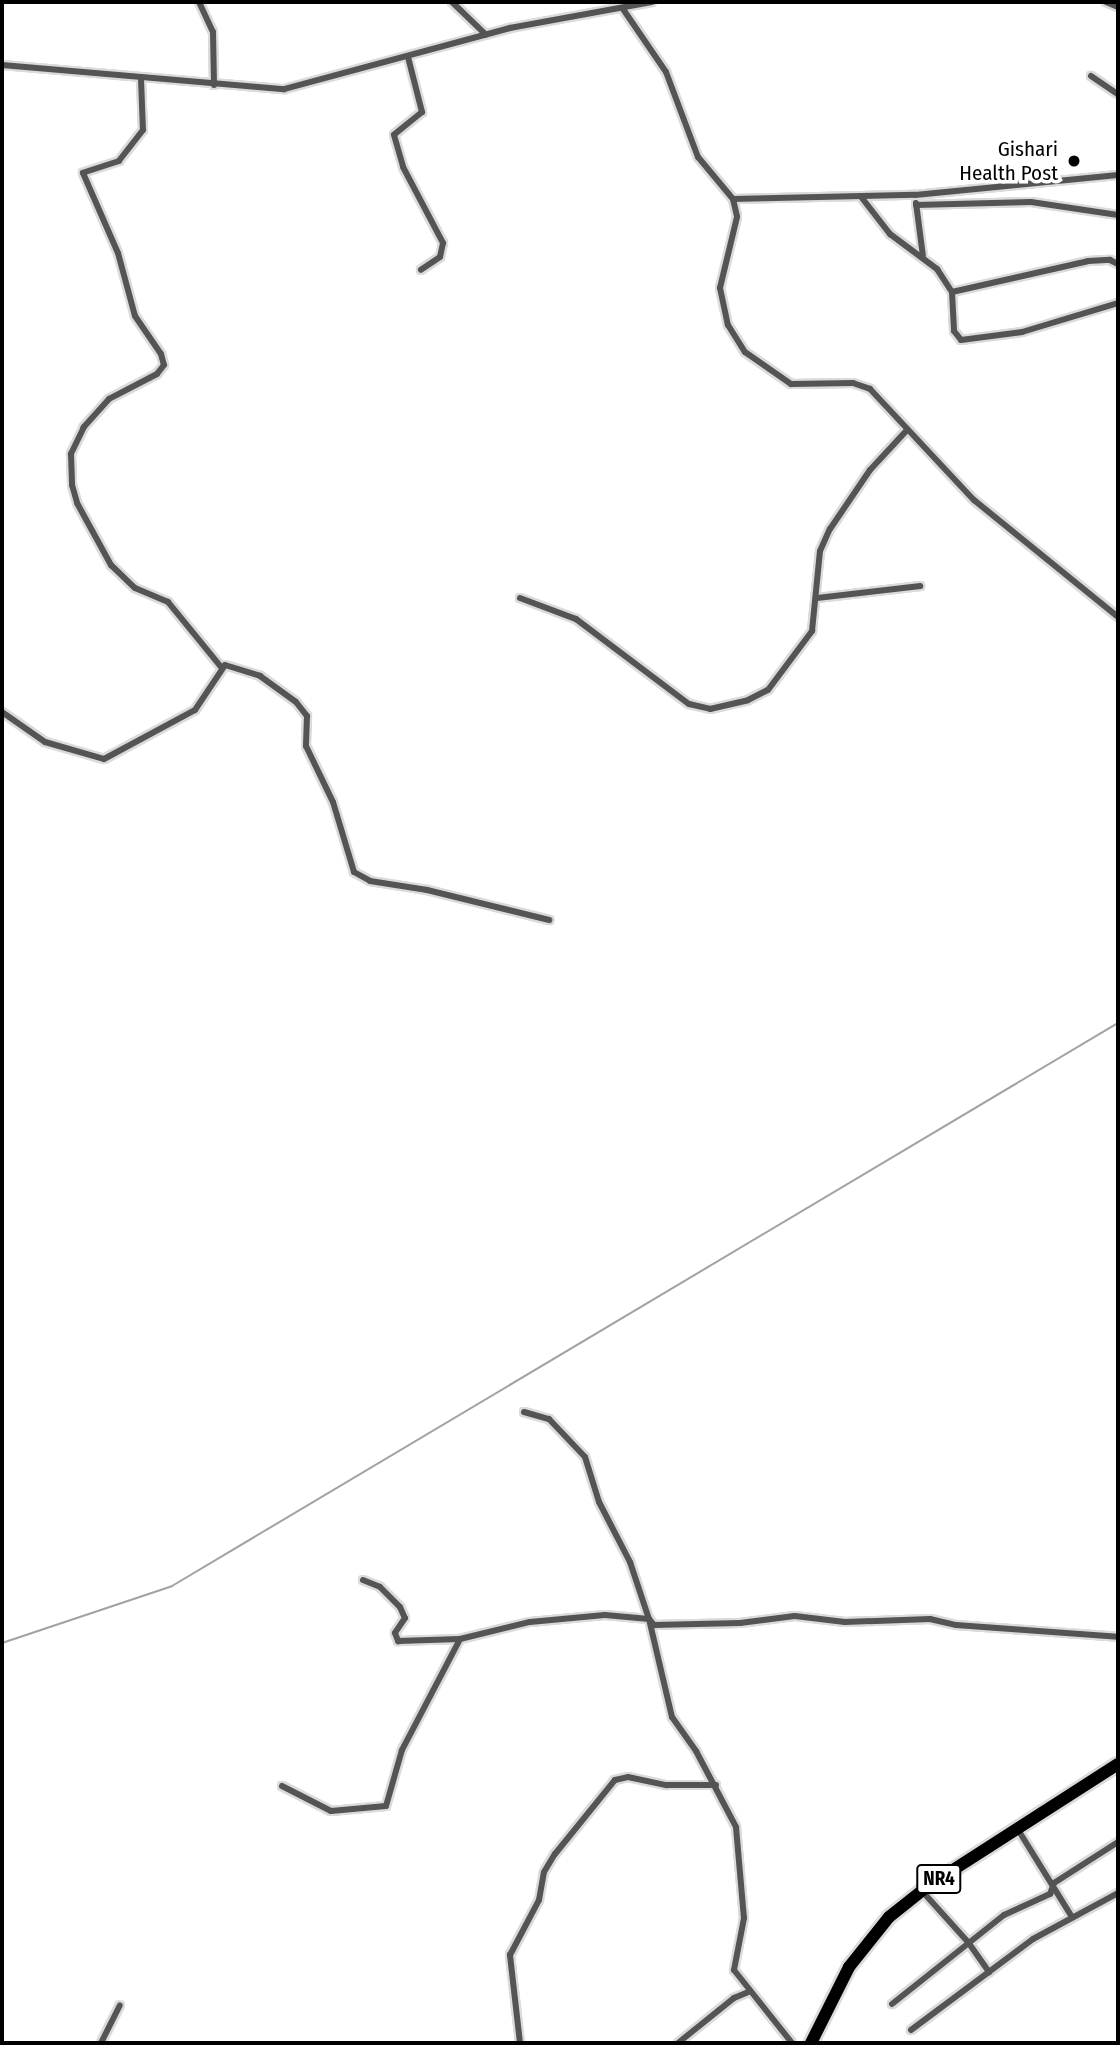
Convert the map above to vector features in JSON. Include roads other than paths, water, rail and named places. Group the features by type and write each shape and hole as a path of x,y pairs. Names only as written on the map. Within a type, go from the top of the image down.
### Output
{"highway":[{"name":"NR4","path":"811,2043 857,1955 889,1917 922,1891 1118,1764"}],"street":[{"path":"199,2 213,32 214,85"},
{"path":"452,2 486,35"},
{"path":"2,65 141,79 284,89 486,35 652,2"},
{"path":"1107,2 1118,7"},
{"path":"623,9 666,72 698,157 733,200 737,217 720,288 728,325 745,352 791,383 862,385 879,396 907,430 1001,525 1069,573 1118,617"},
{"path":"408,57 422,112 394,135 403,167 443,243 440,257 421,270"},
{"path":"1091,76 1118,94"},
{"path":"141,79 143,130 118,161 83,173 118,253 135,316 161,354 164,365 157,374 109,399 84,427 71,454 72,485 77,503 111,565 135,587 168,602 221,667"},
{"path":"733,200 915,195 1118,174"},
{"path":"915,195 923,256"},
{"path":"862,198 890,234 923,256 952,292 954,331 961,340 1022,332 1118,303"},
{"path":"916,205 1031,202 1118,215"},
{"path":"952,292 1088,261 1110,260 1118,264"},
{"path":"520,598 576,620 689,704 710,709 740,704 768,690 812,631 820,551 835,518 907,430"},
{"path":"817,598 920,586"},
{"path":"2,712 45,742 108,759 195,710 221,667 229,665 260,676 304,710 306,746 333,802 354,872 370,881 427,890 549,920"},
{"path":"524,1412 549,1419 584,1457 599,1502 637,1579 672,1717 716,1785 736,1827 744,1918 734,1970 748,1992 792,2043"},
{"path":"363,1580 380,1587 400,1607 405,1618 395,1633 398,1641 460,1639 574,1616 649,1619 654,1625 795,1616 845,1622 930,1619 956,1625 1118,1637"},
{"path":"282,1786 331,1811 386,1806 402,1750 460,1639"},
{"path":"520,2043 510,1955 539,1900 544,1872 555,1854 615,1780 628,1777 667,1785 716,1785"},
{"path":"1017,1828 1072,1917"},
{"path":"892,2004 968,1942 1034,1898 1050,1894 1054,1884 1118,1842"},
{"path":"922,1891 968,1942 989,1972"},
{"path":"911,2031 989,1972 1072,1917 1118,1893"},
{"path":"678,2043 734,1998 748,1992"},
{"path":"102,2043 120,2005"}],"waterway":[{"path":"2,1643 172,1586 1118,1023"}],"place":[{"name":"Gishari Health Post","path":"1074,161"}]}
